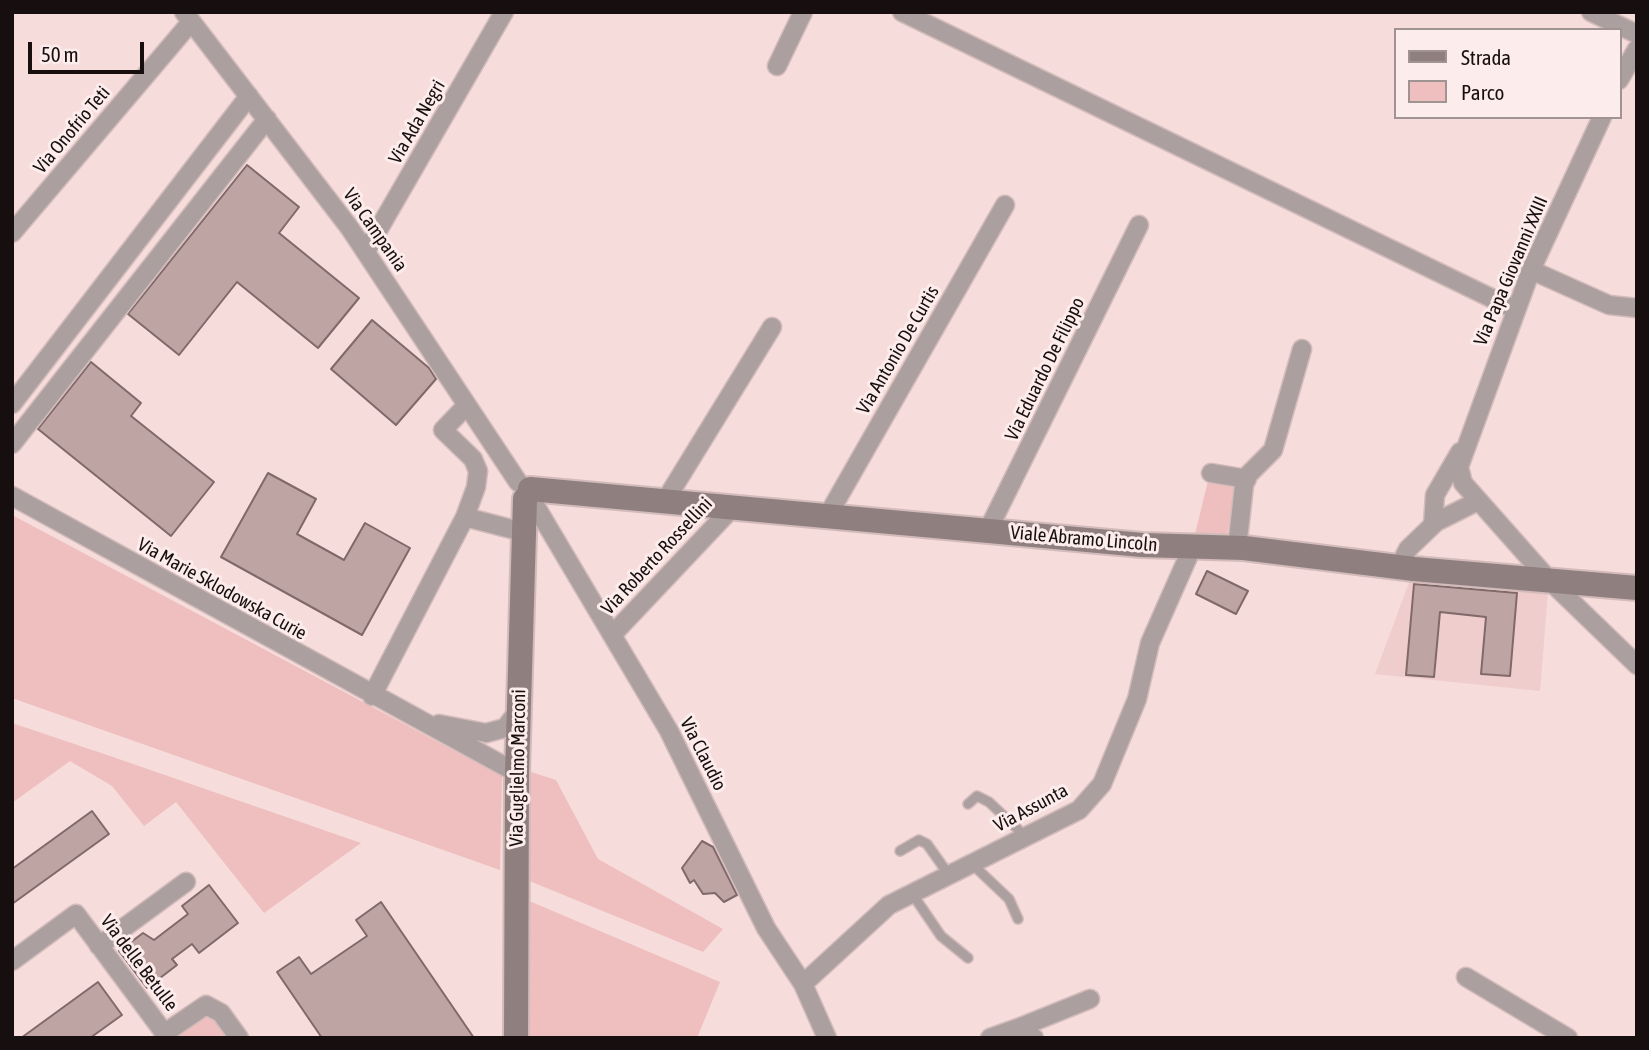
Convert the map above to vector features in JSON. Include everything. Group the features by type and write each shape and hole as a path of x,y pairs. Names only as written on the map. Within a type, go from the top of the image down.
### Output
{"street":[{"name":"Via Ada Negri","path":"366,251 504,12"},
{"path":"777,65 803,12"},
{"path":"902,12 1516,310"},
{"path":"1591,12 1637,34"},
{"name":"Via Campania","path":"187,17 366,251 526,491"},
{"name":"Via Onofrio Teti","path":"12,233 187,17"},
{"path":"1621,77 1637,49"},
{"path":"12,404 249,96"},
{"path":"12,444 267,119"},
{"name":"Via Papa Giovanni XXIII","path":"1601,119 1531,270 1459,467 1463,483 1549,580 1637,665"},
{"name":"Via Antonio De Curtis","path":"828,515 1005,205"},
{"name":"Via Eduardo De Filippo","path":"988,530 1139,225"},
{"path":"1531,270 1609,305 1637,308"},
{"path":"665,501 772,327"},
{"path":"1237,548 1247,479 1273,450 1302,349"},
{"path":"372,696 465,517 477,487 478,471 473,459 443,430 467,405"},
{"name":"Via Papa Giovanni XXIII","path":"1433,526 1435,495 1466,443"},
{"path":"1210,473 1247,479"},
{"name":"Viale Abramo Lincoln","path":"526,491 1192,548 1237,548 1399,567 1635,586"},
{"name":"Via Guglielmo Marconi","path":"516,1038 517,773 526,491"},
{"name":"Via Claudio","path":"526,491 669,731 766,928 803,985 827,1038"},
{"name":"Via Marie Sklodowska Curie","path":"12,496 412,718 517,773"},
{"path":"1399,567 1408,549 1433,526 1478,501"},
{"name":"Via Roberto Rossellini","path":"612,635 733,507"},
{"path":"465,517 523,532"},
{"name":"Via Assunta","path":"803,985 889,905 1079,810 1102,784 1137,699 1150,643 1192,548"},
{"name":"Via Marie Sklodowska Curie","path":"412,718 486,733 505,728 519,709"},
{"path":"99,946 187,882"},
{"name":"Via delle Betulle","path":"15,953 76,914 167,1035"},
{"path":"1465,977 1568,1038"},
{"path":"990,1038 1026,1033 1090,999"},
{"path":"167,1035 206,1005 221,1013 239,1038"}],"lane":[{"path":"968,804 977,796 989,802 1025,836"},
{"path":"900,851 919,840 927,844 949,876"},
{"path":"971,863 1009,899 1018,919"},
{"path":"913,895 941,936 968,958"}],"shaded area":[{"path":"1414,569 1549,580 1540,691 1375,674"}],"green space":[{"path":"1208,481 1236,486 1227,535 1222,538 1195,534"},
{"path":"12,515 502,776 500,870 12,698"},
{"path":"12,723 361,843 264,913 176,802 144,826 112,786 70,761 12,803"},
{"path":"528,771 556,780 598,859 723,929 703,952 527,880"},
{"path":"527,900 720,982 697,1038 528,1038"},
{"path":"214,1007 235,1038 168,1038"}],"building":[{"path":"247,165 299,207 279,233 359,298 318,348 237,282 179,355 128,314"},
{"path":"372,320 429,368 436,379 396,425 331,369"},
{"path":"91,362 141,403 131,416 214,482 171,536 38,429"},
{"path":"268,473 316,499 297,534 344,560 365,523 410,548 362,635 221,557"},
{"path":"1207,571 1248,591 1236,614 1196,594"},
{"path":"1414,584 1517,593 1510,676 1481,674 1486,617 1440,612 1434,677 1406,675"},
{"path":"92,811 109,834 12,904 12,869"},
{"path":"702,841 713,847 737,895 724,902 715,893 703,894 694,880 690,883 682,868"},
{"path":"209,885 238,923 199,953 192,944 172,959 177,965 147,988 119,951 143,933 154,940 188,914 182,906"},
{"path":"381,902 474,1038 322,1038 277,972 299,957 311,974 367,936 356,920"},
{"path":"98,982 122,1015 90,1038 21,1038"}]}
